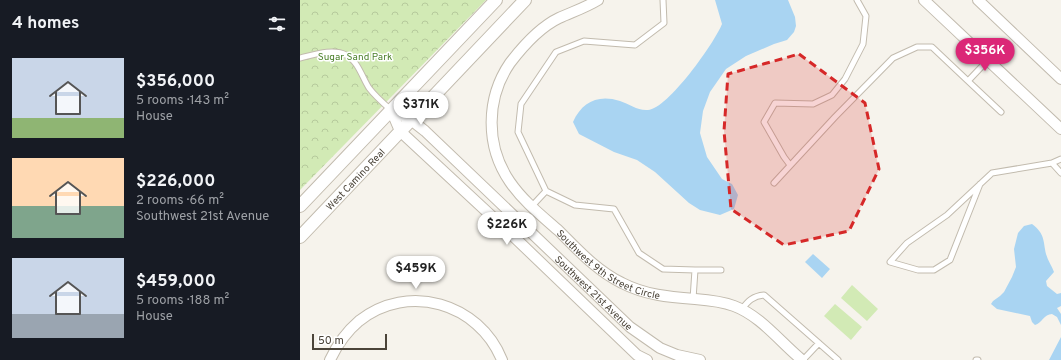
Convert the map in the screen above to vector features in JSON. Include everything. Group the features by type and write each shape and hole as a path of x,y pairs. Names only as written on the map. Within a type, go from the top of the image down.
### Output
{"street":[{"name":"West Camino Real","path":"300,206 496,0"},
{"name":"West Camino Real","path":"300,236 525,0"},
{"name":"Southwest 9th Street Circle","path":"598,0 559,18 542,29 511,62 504,72 496,90 492,108 491,128 495,152 500,165 510,182 532,206 594,265 612,278 632,288 653,295 723,302 742,309 759,321 797,358"},
{"path":"924,0 1061,129"},
{"path":"978,0 1061,78"},
{"name":"Southwest 21st Avenue","path":"391,110 411,120 425,131 630,327 660,348 677,355 700,360"},
{"name":"Southwest 21st Avenue","path":"391,110 400,131 512,235 637,355 647,360"},
{"path":"330,360 345,335 369,314 394,304 410,301 421,301 443,305 472,320 488,335 502,360"}],"lane":[{"path":"663,0 664,23 635,45 584,41 556,52 522,104 518,132 546,191 575,205 614,209 639,253 663,269 721,270"},
{"path":"790,165 764,122 775,103 813,104 832,95 845,79 863,44 866,16 857,0"},
{"path":"774,183 835,117 893,58 917,48 932,47 1001,112"},
{"path":"300,58 335,52 346,55 356,65 375,95 391,110"},
{"path":"968,81 988,60"},
{"path":"980,184 950,260 934,270 918,270 890,262 907,242 947,215 980,184 992,173 1052,163 1061,159"},
{"path":"1052,163 1061,173"},
{"path":"532,206 546,191"},
{"path":"693,299 696,270"},
{"path":"742,309 747,302 759,296 764,296 838,360"},
{"path":"797,358 819,343"}],"highlighted area":[{"path":"799,54 865,103 879,169 849,231 784,245 731,209 724,131 728,74"}],"green space":[{"name":"Sugar Sand Park","path":"300,0 486,0 300,190"},
{"path":"852,285 878,309 867,321 841,298"},
{"path":"835,304 862,327 851,340 824,316"}],"water":[{"path":"715,0 788,0 795,17 796,26 794,32 787,40 746,56 726,69 710,92 703,111 700,133 707,157 722,179 732,184 738,195 734,209 720,215 700,210 689,203 655,172 637,160 614,152 579,134 573,122 581,109 592,101 598,99 612,99 637,108 648,110 657,107 667,99 701,59 718,33 722,24"},
{"path":"1032,224 1041,234 1047,257 1054,272 1046,281 1047,286 1057,294 1061,293 1061,306 1057,308 1061,314 1061,325 1057,317 1052,314 1047,315 1035,325 1030,316 997,309 991,304 1004,292 1016,267 1014,249 1018,233 1024,226"},
{"path":"813,254 830,269 822,278 805,262"},
{"path":"1061,337 1061,360 1049,360"}]}
